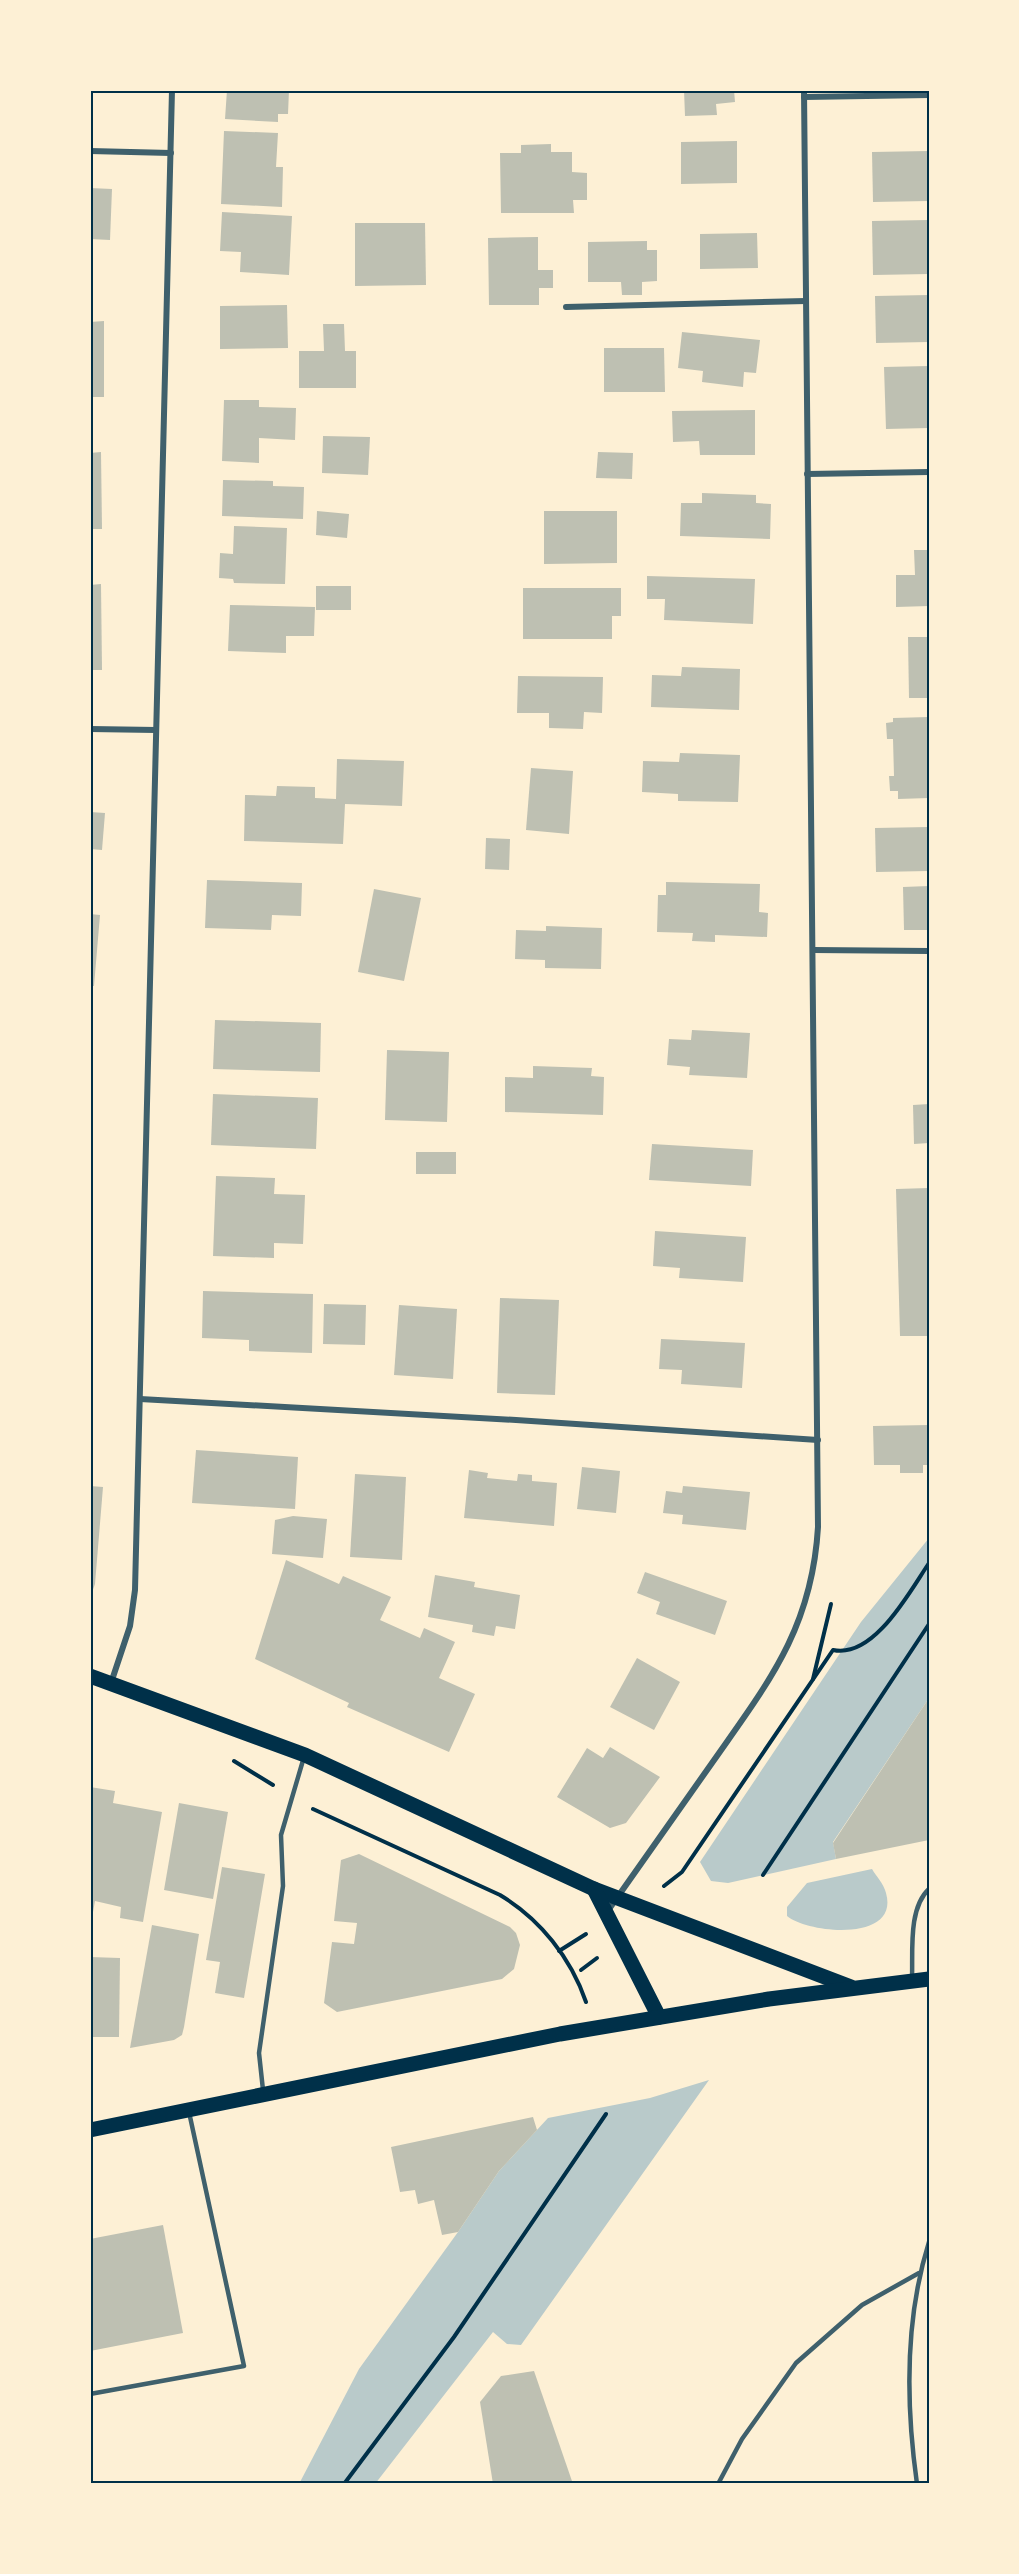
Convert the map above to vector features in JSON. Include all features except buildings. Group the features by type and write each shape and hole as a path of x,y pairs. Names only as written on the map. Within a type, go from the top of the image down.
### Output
{"main road":[{"path":"90,1676 305,1755 594,1889 853,1988"},
{"path":"594,1889 659,2017"},
{"path":"90,2130 560,2034 853,1988 929,1979"}],"street":[{"path":"111,1683 134,1611 172,90"},
{"path":"606,1913 765,1687 793,1638 810,1591 815,1563 818,1527 818,1440 804,94 929,95"},
{"path":"90,151 171,153"},
{"path":"566,307 806,301"},
{"path":"807,474 929,472"},
{"path":"90,729 156,730"},
{"path":"813,950 929,951"},
{"path":"140,1399 818,1440"}],"lane":[{"path":"264,2096 259,2053 283,1886 281,1835 305,1755"},
{"path":"911,1981 916,1913 919,1902 929,1889"},
{"path":"90,2394 244,2366 189,2111"},
{"path":"917,2484 910,2403 919,2273 929,2242"},
{"path":"718,2484 742,2439 796,2363 862,2305 919,2273"}],"path":[{"path":"677,1878 833,1650 850,1650 879,1631 929,1563"},
{"path":"763,1875 929,1624"},
{"path":"231,1759 312,1809 500,1895 534,1919 559,1951 581,1986"},
{"path":"559,1951 580,1938"},
{"path":"581,1970 598,1958"},
{"path":"344,2484 448,2346 606,2114"}],"shaded area":[{"path":"929,1538 929,1698 833,1842 836,1859 728,1883 711,1881 700,1862 861,1622"},
{"path":"872,1869 886,1893 887,1909 880,1920 867,1927 832,1930 814,1927 787,1916 787,1907 807,1883"},
{"path":"709,2080 521,2345 507,2344 493,2332 375,2484 299,2484 359,2369 499,2171 548,2118 650,2098"}]}
